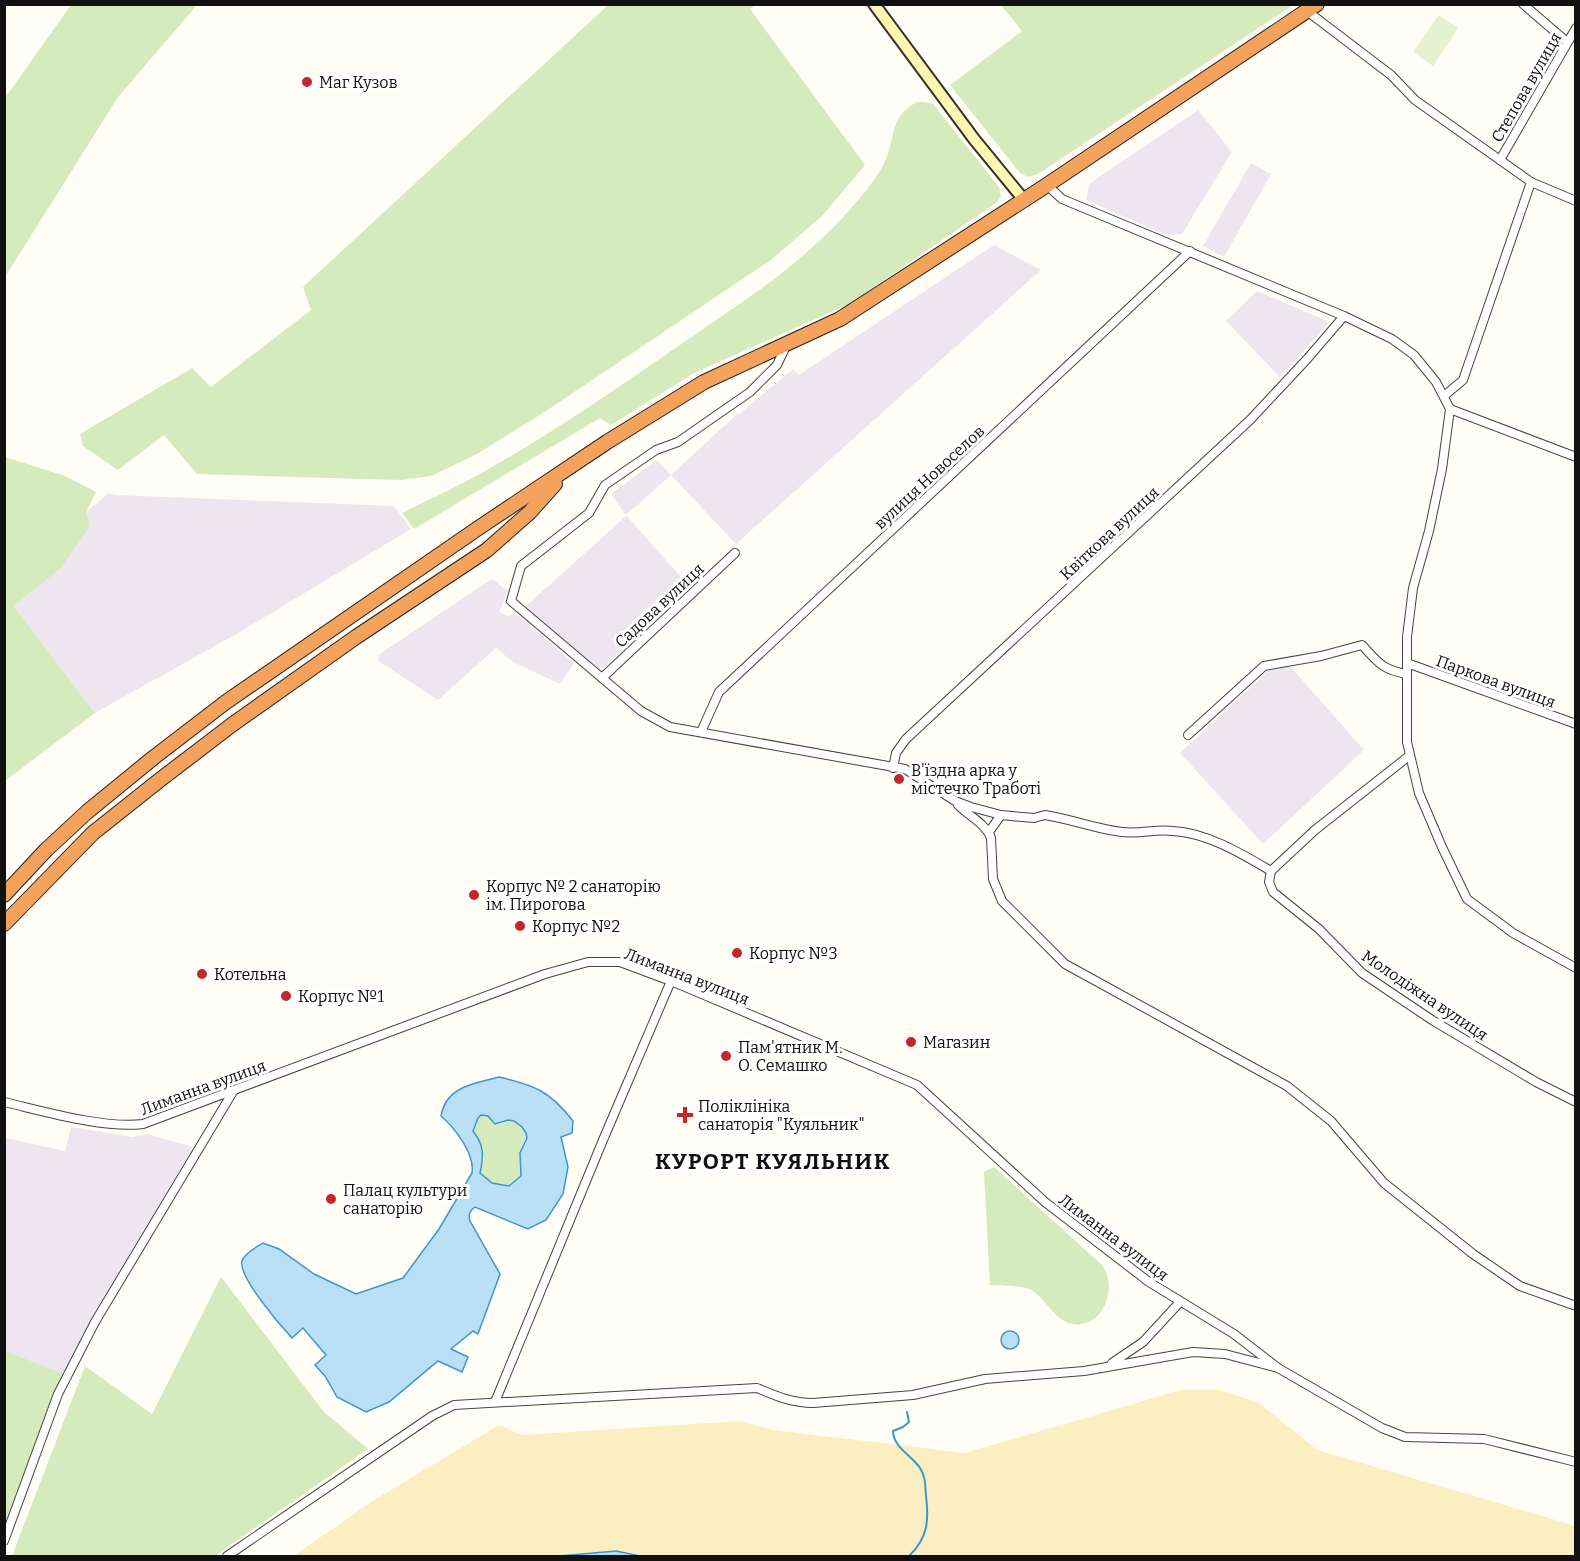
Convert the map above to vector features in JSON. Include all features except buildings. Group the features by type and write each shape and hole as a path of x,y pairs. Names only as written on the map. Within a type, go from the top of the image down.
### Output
{"highway":[{"path":"4,895 46,850 87,812 153,758 217,709 468,536 607,442 704,382 840,319 1047,185 1312,8"},
{"path":"4,924 101,826 233,724 356,637 487,550 530,512 569,469"}],"street":[{"path":"874,4 974,139 1024,200"},
{"path":"1523,4 1567,42"},
{"path":"1312,8 1391,75 1414,100 1531,182 1575,201"},
{"name":"Степова вулиця","path":"1500,160 1575,28"},
{"path":"1444,396 1463,380 1531,182"},
{"path":"1047,185 1062,199 1344,316 1392,339 1414,356 1436,382 1450,409 1442,469 1429,531 1413,588 1407,637 1409,756 1419,793 1467,899 1513,933 1575,968"},
{"name":"вулиця Новоселов","path":"701,732 719,692 1190,251"},
{"name":"Квіткова вулиця","path":"893,768 896,753 906,739 1250,420 1344,316"},
{"path":"786,345 777,366 750,392 678,442 656,450 605,485 589,513 521,566 511,600 641,711 670,727 905,769 955,801 989,832 993,879 1002,901 1065,964 1287,1086 1331,1120 1384,1183 1473,1254 1520,1286 1575,1306"},
{"path":"1450,409 1575,457"},
{"name":"Садова вулиця","path":"602,678 735,553"},
{"path":"1188,735 1264,666 1321,656 1362,645 1391,672 1407,674"},
{"name":"Паркова вулиця","path":"1407,663 1575,724"},
{"path":"955,801 1001,815 1034,818 1045,815 1122,832 1146,833 1173,830 1192,834 1220,844 1271,871 1315,830 1409,756"},
{"path":"898,776 905,769"},
{"path":"989,832 1001,815"},
{"name":"Молодіжна вулиця","path":"1271,871 1269,882 1273,892 1319,929 1362,973 1536,1082 1575,1101"},
{"name":"Лиманна вулиця","path":"4,1102 75,1118 131,1125 155,1120 567,967 599,961 620,962 672,981 917,1085 1045,1202 1149,1282 1234,1334 1278,1368"},
{"path":"495,1402 607,1130 672,981"},
{"path":"4,1541 58,1394 95,1322 234,1090"},
{"path":"1108,1365 1143,1342 1180,1302"},
{"path":"227,1557 432,1416 454,1405 757,1388 785,1400 813,1403 913,1395 986,1379 1084,1371 1193,1352 1234,1355 1278,1368 1382,1428 1405,1437 1484,1439 1575,1462"}],"shaded area":[{"path":"1198,110 1232,152 1182,234 1168,236 1086,200 1089,184"},
{"path":"1251,163 1271,174 1224,257 1203,246"},
{"path":"994,245 1041,270 736,544 671,475 738,413 793,369 799,375"},
{"path":"1257,291 1327,321 1328,324 1280,377 1226,321"},
{"path":"657,460 671,475 626,515 689,586 600,671 525,607 626,516 611,494"},
{"path":"109,493 394,506 411,529 240,632 95,713 14,606 60,569 86,512"},
{"path":"492,579 508,591 499,612 508,616 515,613 574,663 560,684 513,662 496,648 438,700 378,661 380,654"},
{"path":"1289,665 1364,750 1263,844 1180,753 1270,669"},
{"path":"71,1127 132,1137 147,1134 193,1147 64,1374 5,1352 5,1138 65,1151"}],"green space":[{"path":"71,5 197,5 118,97 5,277 5,98"},
{"path":"608,5 755,5 750,9 865,165 822,216 771,260 543,413 475,455 431,476 402,480 197,474 164,435 118,470 83,446 80,434 192,368 211,387 311,310 303,287"},
{"path":"1001,5 1293,5 1038,174 1028,177 1020,173 950,85 1022,31"},
{"path":"1439,15 1458,28 1433,66 1413,52"},
{"path":"917,102 933,104 999,187 1001,196 996,203 849,304 694,373 611,425 600,418 414,529 402,513 486,471 576,415 742,302 805,254 847,213 875,179 886,159 898,120 908,107"},
{"path":"5,457 65,476 96,492 86,512 90,526 60,569 14,606 95,713 5,781"},
{"path":"481,1115 488,1116 500,1124 513,1121 525,1132 520,1157 521,1176 508,1186 492,1183 480,1173 484,1158 472,1131"},
{"path":"994,1167 1102,1265 1107,1274 1108,1295 1105,1305 1092,1320 1083,1324 1066,1322 1033,1291 1017,1286 990,1285 984,1172"},
{"path":"221,1277 324,1412 368,1449 215,1556 12,1556 85,1366 152,1414"},
{"path":"5,1351 64,1374 53,1395 5,1530"}],"sand":[{"path":"1181,1390 1220,1390 1259,1403 1317,1450 1576,1526 1575,1556 640,1556 616,1551 559,1556 293,1556 376,1499 499,1425 522,1435 741,1421 773,1430 965,1453"}],"water":[{"path":"499,1077 522,1083 549,1096 573,1121 572,1133 561,1137 568,1167 563,1194 546,1220 528,1229 475,1207 471,1210 470,1221 500,1274 478,1334 473,1331 451,1349 468,1357 462,1372 438,1361 389,1402 366,1412 337,1397 325,1376 315,1365 326,1355 303,1328 292,1338 270,1313 247,1278 243,1268 243,1258 263,1243 279,1249 314,1274 356,1294 403,1278 439,1229 472,1173 467,1150 458,1134 441,1116 444,1106 455,1092 462,1088","holes":["481,1115 488,1116 495,1124 508,1120 514,1121 526,1133 527,1138 520,1153 521,1176 509,1186 492,1183 480,1173 482,1150 473,1131 478,1118"]},
{"path":"1010,1331 1016,1334 1019,1340 1016,1346 1010,1349 1004,1346 1001,1340 1004,1334"},
{"path":"616,1551 640,1556 559,1556"}],"waterway":[{"path":"907,1412 909,1422 893,1431 894,1437 899,1447 922,1471 927,1513 924,1535 909,1556"}],"place":[{"name":"Маг Кузов","path":"307,82"},
{"name":"В'їздна арка у містечко Тработі","path":"899,779"},
{"name":"Корпус № 2 санаторію ім. Пирогова","path":"474,895"},
{"name":"Корпус №2","path":"520,926"},
{"name":"Корпус №3","path":"737,953"},
{"name":"Котельна","path":"202,974"},
{"name":"Корпус №1","path":"286,996"},
{"name":"Магазин","path":"911,1042"},
{"name":"Пам'ятник М. О. Семашко","path":"726,1056"},
{"name":"Поліклініка санаторія \"Куяльник\"","path":"685,1115"},
{"name":"Палац культури санаторію","path":"331,1199"}],"district":[{"name":"КУРОРТ КУЯЛЬНИК","path":"773,1161"}]}
